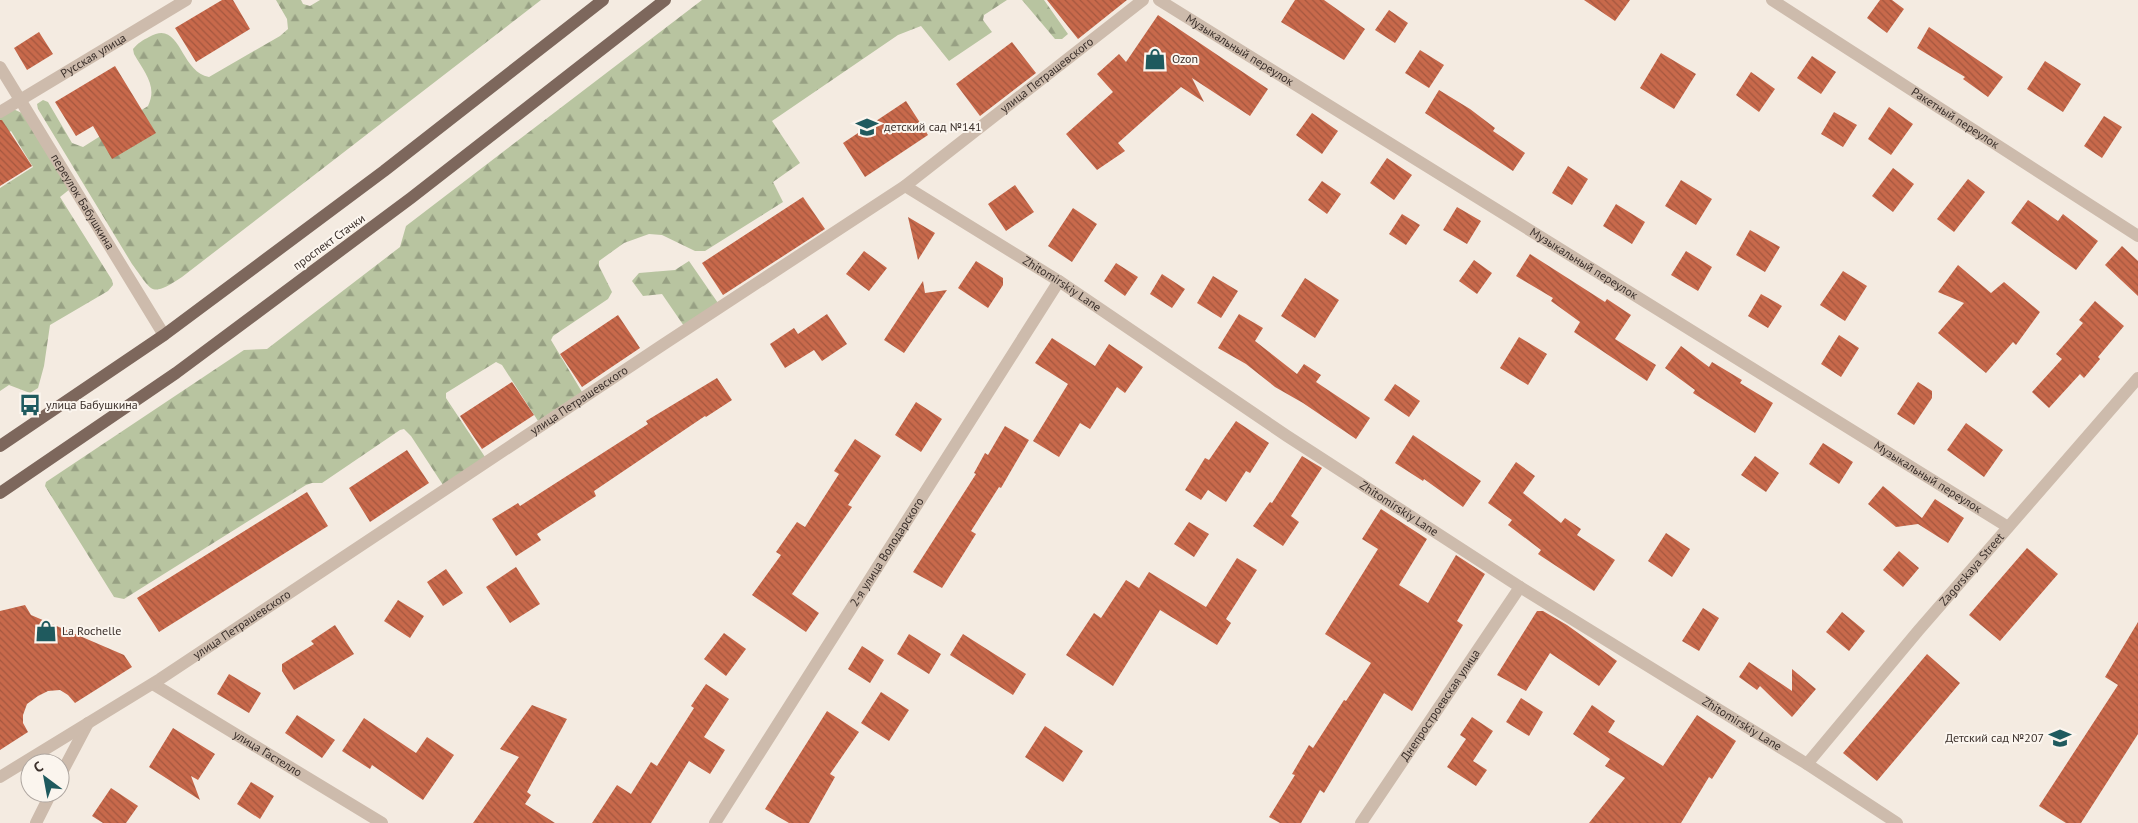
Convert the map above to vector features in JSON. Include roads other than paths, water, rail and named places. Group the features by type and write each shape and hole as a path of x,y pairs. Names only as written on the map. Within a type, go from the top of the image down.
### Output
{"main road":[{"name":"проспект Стачки","path":"0,446 164,335 384,171 603,0"},
{"name":"проспект Стачки","path":"0,493 176,373 411,198 665,0"}],"street":[{"name":"Русская улица","path":"0,112 186,0"},
{"name":"улица Петрашевского","path":"0,777 153,684 656,349 906,186 1143,0"},
{"name":"Музыкальный переулок","path":"1159,0 2008,527"},
{"name":"Ракетный переулок","path":"1772,0 2138,236"},
{"name":"переулок Бабушкина","path":"0,67 164,335"},
{"name":"Zhitomirskiy Lane","path":"906,186 1059,281 1287,436 1520,587 1807,764 1897,823"},
{"name":"2-я улица Володарского","path":"715,823 1059,281"},
{"name":"Zagorskaya Street","path":"1807,764 2008,527 2138,378"},
{"name":"Днепростроевская улица","path":"1361,823 1520,587"},
{"name":"улица Гастелло","path":"153,684 382,823"},
{"path":"70,757 88,723"},
{"path":"36,823 46,803"}],"place":[{"name":"Ozon","path":"1155,59"},
{"name":"детский сад №141","path":"867,127"},
{"name":"улица Бабушкина","path":"30,405"},
{"name":"La Rochelle","path":"46,631"},
{"name":"Детский сад №207","path":"2060,738"}]}
